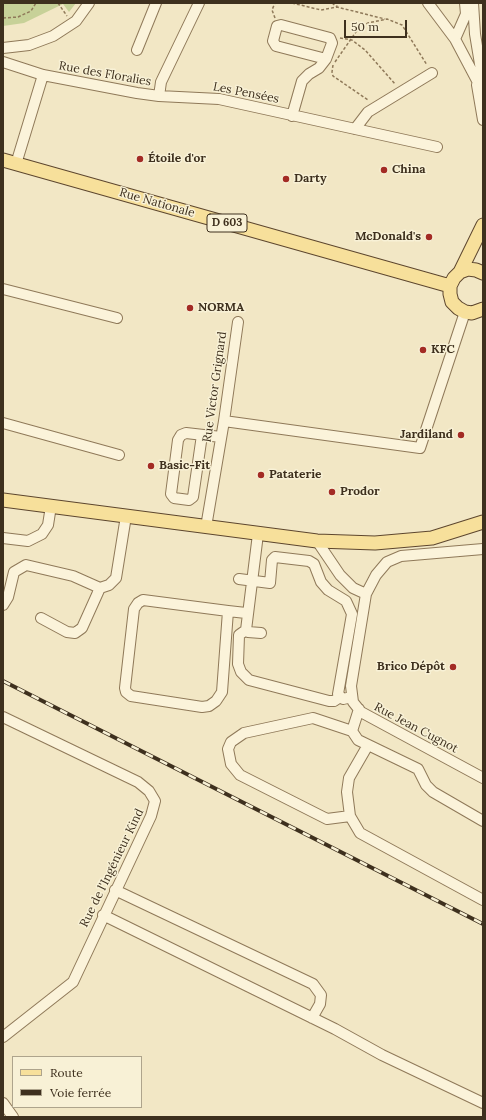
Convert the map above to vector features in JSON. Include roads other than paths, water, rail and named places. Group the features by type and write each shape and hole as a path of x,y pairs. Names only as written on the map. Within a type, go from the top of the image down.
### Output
{"main road":[{"name":"Rue Nationale","path":"9,162 450,286"},
{"path":"483,225 460,272 454,278 450,286 452,302 458,308 465,312 472,313 483,309"},
{"path":"460,272 468,269 483,272"},
{"path":"3,500 317,541 375,543 432,538 483,522"}],"street":[{"path":"3,48 35,43 53,36 72,23 89,3"},
{"path":"137,50 156,3"},
{"path":"159,96 161,82 199,3"},
{"path":"428,3 455,39 480,82 483,92"},
{"path":"455,39 462,20 466,14 466,5"},
{"path":"466,5 478,54 483,120"},
{"path":"443,23 453,24 462,20"},
{"path":"292,116 302,81 309,74 319,68 326,59 332,44 330,38 281,24 277,26 273,41 276,46 326,59"},
{"path":"478,54 483,40"},
{"path":"3,62 43,75"},
{"path":"355,129 363,117 377,106 432,74"},
{"name":"Rue des Floralies","path":"9,162 43,75 159,96"},
{"name":"Les Pensées","path":"159,96 219,99 437,147"},
{"path":"3,289 117,318"},
{"path":"224,421 420,448 465,312"},
{"name":"Rue Victor Grignard","path":"206,527 222,437 238,322"},
{"path":"3,423 120,455"},
{"path":"202,435 193,497 190,500 174,498 171,494 178,440 181,436 186,433 222,437"},
{"path":"3,538 28,541 42,534 48,526 51,506"},
{"path":"3,605 8,597 14,572 26,565 73,576 100,588 109,585 116,578 126,516"},
{"path":"258,534 246,621 239,635 238,664 241,672 249,680 329,701 352,697 351,686 366,594 376,575 387,562 401,556 483,549"},
{"path":"317,541 340,575 353,588 366,594"},
{"path":"239,579 270,583 272,560 275,557 309,561 314,564 321,582 328,590 342,597 350,608 352,614 338,694 340,698"},
{"path":"41,618 67,632 75,633 82,628 100,588"},
{"path":"228,611 222,692 216,701 209,706 202,707 131,696 126,692 125,688 134,609 138,603 143,600 228,611 246,621 261,633"},
{"path":"348,639 358,641"},
{"name":"Rue Jean Cugnot","path":"352,697 359,709 379,724 483,778"},
{"path":"352,731 359,709"},
{"name":"Rue de l'Ingénieur Kind","path":"3,717 138,782 153,795 155,808 103,915 73,982 3,1037"},
{"path":"350,816 327,819 240,776 231,764 228,749 231,742 244,733 313,718 352,731 358,740 418,769 426,785 433,792 483,821"},
{"path":"368,745 349,778 347,792 350,816 360,833 483,900"},
{"path":"115,890 313,984 321,995 320,1004 312,1018"},
{"path":"103,915 312,1018 382,1055 483,1103"},
{"path":"3,1104 13,1117"}],"railway":[{"path":"3,681 483,924"}],"place":[{"name":"Étoile d'or","path":"140,159"},
{"name":"China","path":"384,170"},
{"name":"Darty","path":"286,179"},
{"name":"McDonald's","path":"429,237"},
{"name":"NORMA","path":"190,308"},
{"name":"KFC","path":"423,350"},
{"name":"Jardiland","path":"461,435"},
{"name":"Basic-Fit","path":"151,466"},
{"name":"Pataterie","path":"261,475"},
{"name":"Prodor","path":"332,492"},
{"name":"Brico Dépôt","path":"453,667"}]}
